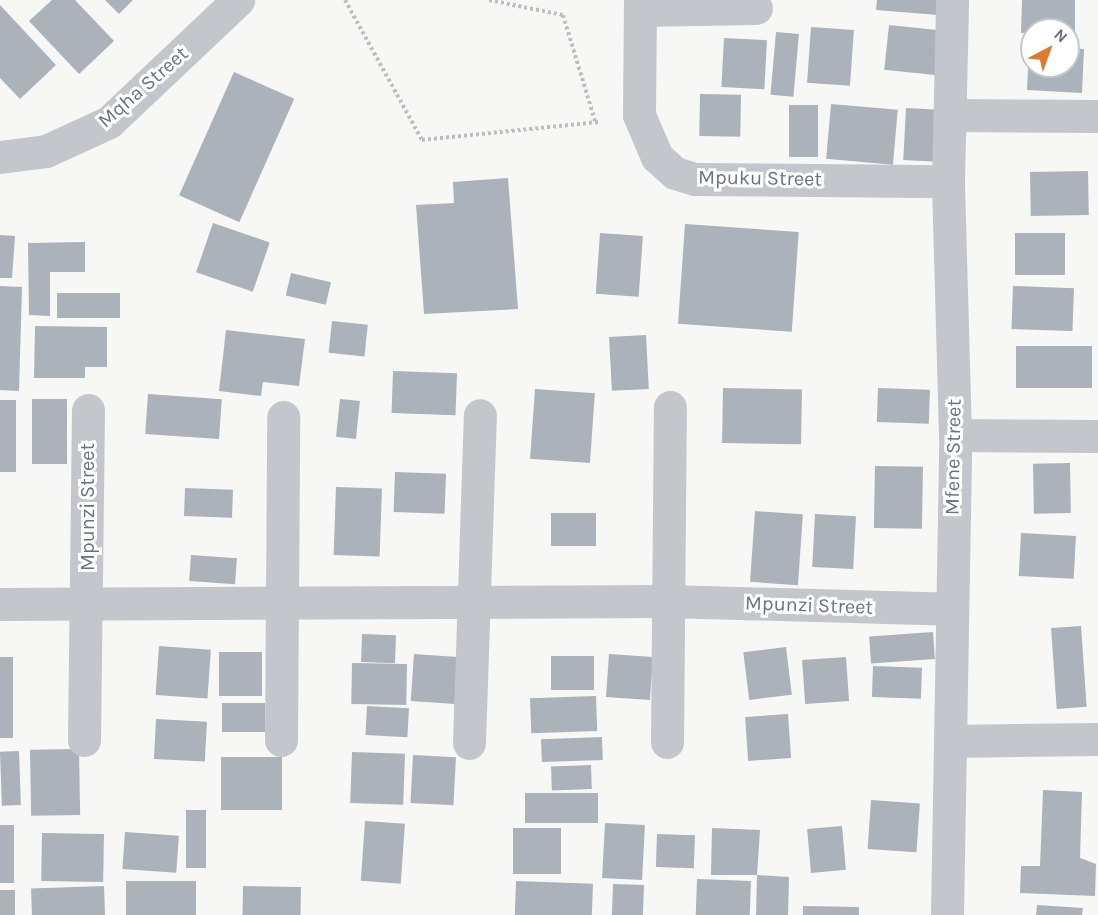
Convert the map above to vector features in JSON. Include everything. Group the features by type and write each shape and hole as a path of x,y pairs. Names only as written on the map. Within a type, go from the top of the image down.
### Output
{"street":[{"name":"Mqha Street","path":"0,157 46,152 109,122 238,0"},
{"name":"Mfene Street","path":"946,915 950,741 949,609 955,435 948,181 953,115 952,0"},
{"name":"Mpuku Street","path":"756,8 640,5 639,115 657,157 675,173 695,179 948,181"},
{"path":"953,115 1098,116"},
{"path":"667,742 670,407"},
{"name":"Mpunzi Street","path":"84,740 88,410"},
{"path":"469,743 478,603 480,415"},
{"path":"280,740 279,603 283,417"},
{"path":"955,435 1098,436"},
{"name":"Mpunzi Street","path":"0,604 668,601 949,609"},
{"path":"950,741 1098,739"}],"path":[{"path":"345,0 422,140 595,121 563,15 489,0"}],"building":[{"path":"52,0 75,0 114,41 79,74 29,21"},
{"path":"105,0 133,0 119,14"},
{"path":"877,0 939,0 938,15 876,10"},
{"path":"1022,0 1075,0 1075,18 1021,18"},
{"path":"0,5 56,65 20,99 0,78"},
{"path":"889,25 940,30 935,75 884,70"},
{"path":"811,27 854,30 850,86 807,83"},
{"path":"776,32 799,34 793,97 771,95"},
{"path":"724,38 767,40 764,89 721,87"},
{"path":"1080,49 1084,49 1082,93 1027,90 1028,78 1080,78"},
{"path":"234,72 294,99 239,222 179,195"},
{"path":"700,94 741,95 740,137 699,136"},
{"path":"831,104 898,110 893,165 826,159"},
{"path":"789,105 818,105 818,157 789,157"},
{"path":"906,108 944,110 941,162 903,160"},
{"path":"1088,171 1089,215 1031,216 1030,172"},
{"path":"508,178 518,309 424,314 416,205 454,203 453,182"},
{"path":"213,223 270,243 253,292 196,272"},
{"path":"685,224 799,232 792,332 678,324"},
{"path":"600,233 643,236 639,297 596,294"},
{"path":"1015,233 1065,233 1065,275 1015,275"},
{"path":"0,235 15,236 12,278 0,278"},
{"path":"85,242 85,272 50,272 50,316 29,315 28,243"},
{"path":"291,273 331,282 326,305 286,295"},
{"path":"0,286 22,287 19,391 0,390"},
{"path":"1013,286 1074,288 1072,331 1011,329"},
{"path":"57,293 120,293 120,318 57,318"},
{"path":"332,321 368,325 364,357 329,353"},
{"path":"35,326 107,327 107,367 85,367 85,378 34,378"},
{"path":"226,330 305,339 299,386 263,382 261,396 219,391"},
{"path":"646,335 649,389 612,391 609,337"},
{"path":"1016,346 1092,346 1092,388 1016,388"},
{"path":"393,371 457,373 455,415 392,413"},
{"path":"723,388 802,389 801,444 722,443"},
{"path":"878,388 930,390 929,424 877,422"},
{"path":"535,389 595,393 590,463 530,459"},
{"path":"148,394 222,399 219,439 145,434"},
{"path":"32,399 67,399 67,464 32,464"},
{"path":"340,399 360,401 356,439 336,437"},
{"path":"0,400 16,400 16,472 0,472"},
{"path":"1070,463 1071,513 1034,514 1033,464"},
{"path":"875,466 923,467 922,529 874,528"},
{"path":"395,472 446,474 445,514 394,512"},
{"path":"336,487 382,489 380,557 334,555"},
{"path":"185,488 233,490 232,518 184,516"},
{"path":"755,511 803,514 798,585 750,582"},
{"path":"551,513 596,513 596,546 551,546"},
{"path":"815,514 856,516 853,569 812,567"},
{"path":"1021,533 1076,536 1074,579 1019,576"},
{"path":"191,555 237,558 235,584 189,581"},
{"path":"1081,626 1087,707 1057,709 1051,628"},
{"path":"933,632 935,659 871,663 869,636"},
{"path":"362,634 396,635 395,663 361,662"},
{"path":"159,646 211,650 207,699 156,695"},
{"path":"786,647 792,695 749,700 743,652"},
{"path":"219,652 262,652 262,696 219,696"},
{"path":"414,654 458,657 455,704 411,701"},
{"path":"609,654 653,657 650,700 606,697"},
{"path":"551,656 594,656 594,690 551,690"},
{"path":"0,657 13,657 13,738 0,738"},
{"path":"846,657 849,701 805,704 802,660"},
{"path":"352,663 407,664 406,705 351,704"},
{"path":"873,666 922,668 921,699 872,697"},
{"path":"596,696 597,731 531,733 530,698"},
{"path":"222,703 265,703 265,732 222,732"},
{"path":"367,706 409,708 407,737 365,735"},
{"path":"788,714 791,758 748,761 745,717"},
{"path":"156,719 207,722 205,762 154,759"},
{"path":"602,737 603,760 542,762 541,739"},
{"path":"79,749 80,815 31,816 30,750"},
{"path":"19,751 21,805 2,806 0,752"},
{"path":"352,752 405,754 403,805 350,803"},
{"path":"413,755 456,757 453,805 410,803"},
{"path":"221,757 282,757 282,810 221,810"},
{"path":"591,765 592,789 552,790 551,766"},
{"path":"1043,790 1082,792 1080,858 1096,864 1095,896 1020,893 1021,866 1040,866"},
{"path":"525,793 598,793 598,823 525,823"},
{"path":"871,800 920,803 916,852 868,849"},
{"path":"186,810 206,810 206,868 186,868"},
{"path":"365,821 405,824 401,884 361,881"},
{"path":"605,823 645,825 642,880 602,878"},
{"path":"0,825 14,825 14,883 0,883"},
{"path":"842,826 846,870 811,873 807,829"},
{"path":"513,828 561,828 561,874 513,874"},
{"path":"712,828 760,830 757,875 711,875"},
{"path":"125,832 179,836 176,873 122,869"},
{"path":"42,833 104,834 103,882 41,881"},
{"path":"657,834 695,835 694,868 656,867"},
{"path":"757,875 789,877 788,915 756,915"},
{"path":"697,879 751,881 750,915 696,915"},
{"path":"126,881 196,881 196,915 126,915"},
{"path":"516,881 593,884 592,915 515,915"},
{"path":"613,884 644,885 643,915 612,915"},
{"path":"104,886 105,915 32,915 31,889"},
{"path":"243,886 301,887 301,915 242,915"},
{"path":"0,890 15,890 15,915 0,915"},
{"path":"1037,905 1083,908 1082,915 1036,915"},
{"path":"803,906 859,907 859,915 803,915"}]}
